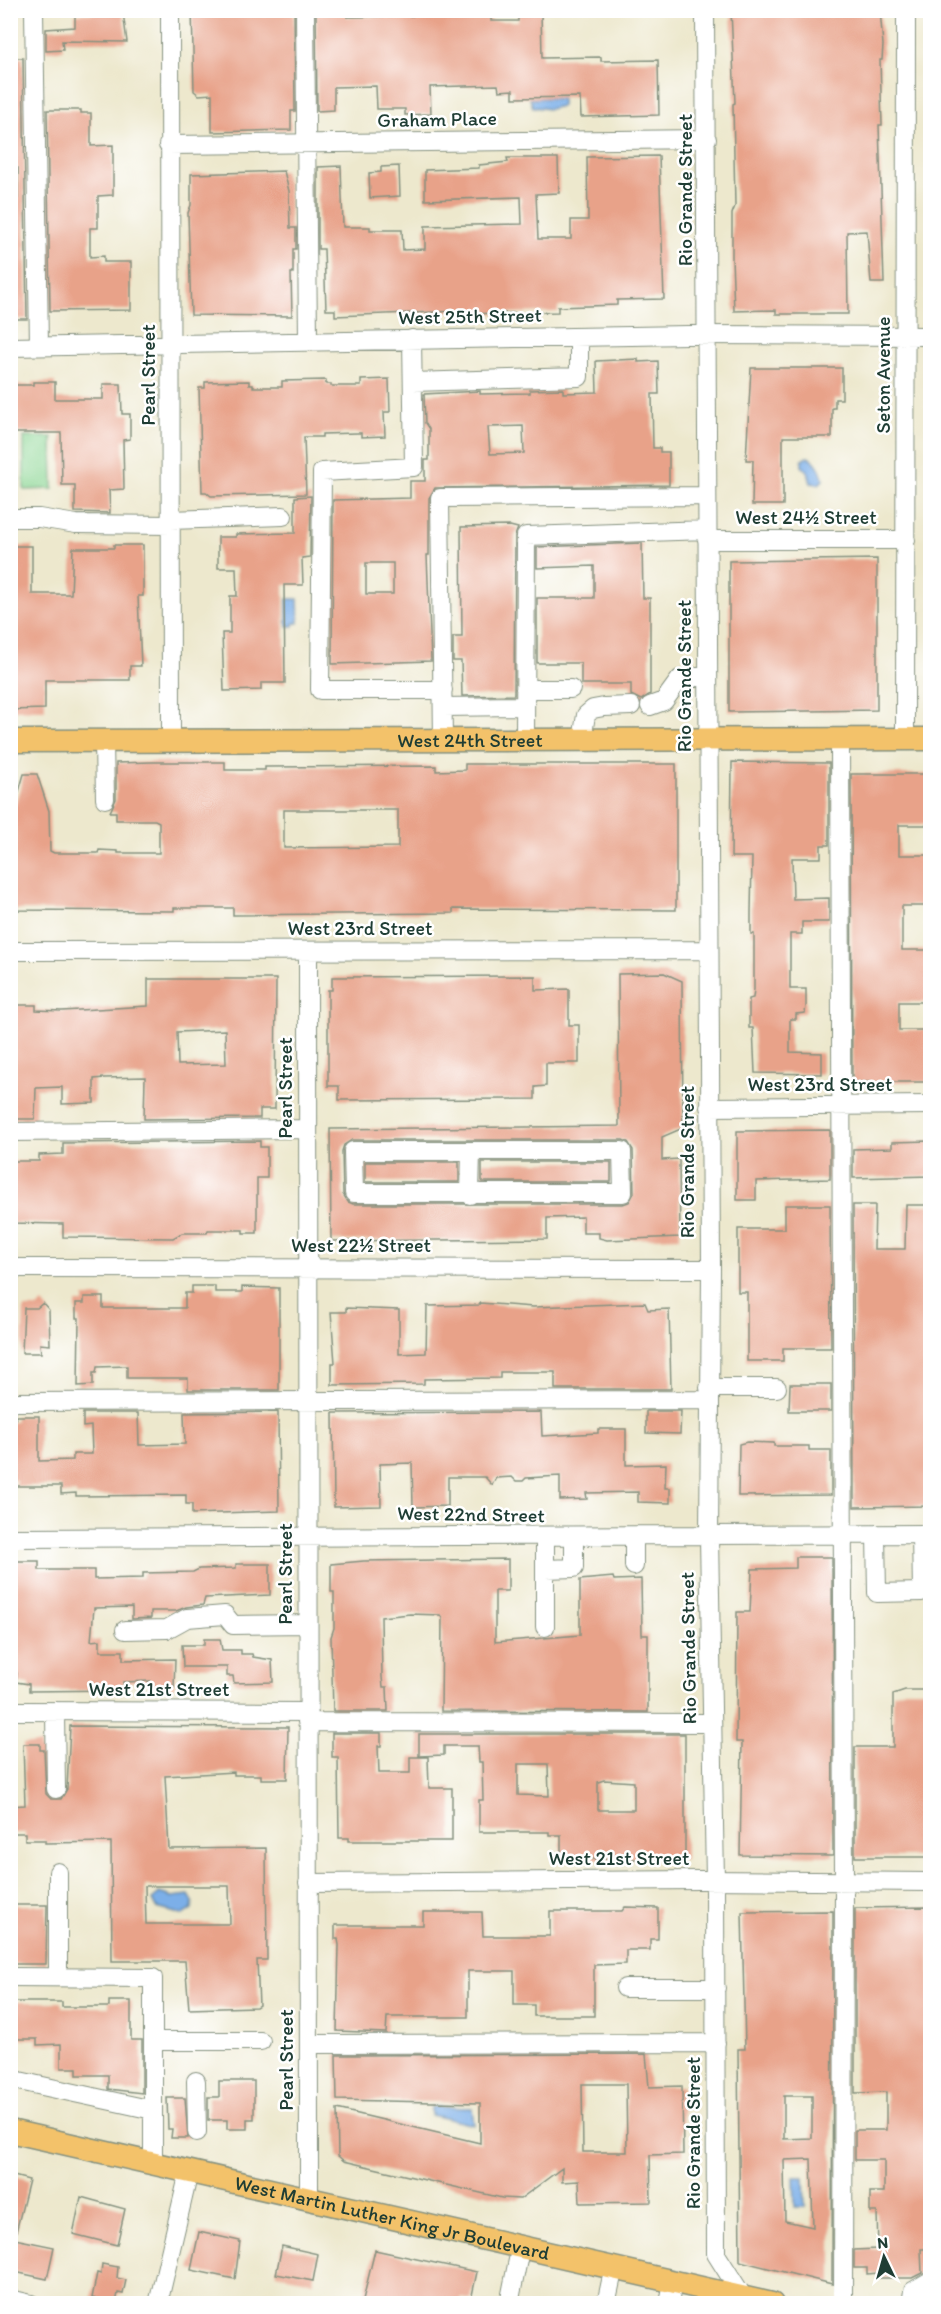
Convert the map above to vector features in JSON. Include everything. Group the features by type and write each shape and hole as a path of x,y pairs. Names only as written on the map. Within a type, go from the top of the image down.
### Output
{"main road":[{"name":"West 24th Street","path":"10,741 930,739"},
{"name":"West Martin Luther King Jr Boulevard","path":"10,2131 521,2245 745,2300 772,2304"}],"street":[{"path":"34,10 39,346"},
{"name":"Pearl Street","path":"170,10 168,145 171,343 171,740"},
{"path":"305,10 308,341"},
{"name":"Rio Grande Street","path":"705,10 708,335 706,676 711,1269 709,1537 715,1880 716,2254 745,2300"},
{"name":"Seton Avenue","path":"905,739 906,10"},
{"name":"Graham Place","path":"168,145 707,139"},
{"name":"West 25th Street","path":"10,347 708,335 930,336"},
{"path":"413,382 579,377 579,337"},
{"path":"412,339 414,467 322,472 320,690 443,698 525,697 571,689"},
{"path":"443,740 440,498 707,496"},
{"path":"10,518 76,524 171,523 283,516"},
{"name":"West 24½ Street","path":"525,697 526,536 707,535 906,540"},
{"path":"650,706 664,701 680,679 706,676"},
{"path":"525,697 525,740"},
{"path":"582,740 586,715 593,709 631,706"},
{"path":"104,740 105,799"},
{"path":"840,740 839,1106 844,1882 843,2304"},
{"name":"West 23rd Street","path":"10,951 709,950"},
{"name":"Pearl Street","path":"308,951 306,1268 309,1400 307,1717 309,2198"},
{"name":"West 23rd Street","path":"710,1107 930,1105"},
{"path":"10,1132 308,1129"},
{"path":"353,1151 471,1151 622,1151 623,1193 471,1195 354,1193 353,1151"},
{"path":"471,1151 471,1195"},
{"name":"West 22½ Street","path":"10,1268 711,1269"},
{"path":"10,1402 709,1394 777,1388"},
{"path":"876,1534 877,1593 922,1592 926,1534"},
{"name":"West 22nd Street","path":"10,1538 308,1535 709,1537 926,1534"},
{"path":"544,1537 545,1627"},
{"path":"545,1569 574,1568 574,1537"},
{"path":"634,1537 634,1566"},
{"path":"125,1630 167,1629 187,1618 225,1615 233,1625 308,1624"},
{"name":"West 21st Street","path":"10,1711 712,1723"},
{"path":"55,1712 56,1790"},
{"path":"58,1872 58,1977"},
{"name":"West 21st Street","path":"308,1883 715,1880 930,1882"},
{"path":"10,1977 153,1978 153,2164"},
{"path":"626,1988 716,1988"},
{"path":"153,2041 261,2041"},
{"path":"309,2044 716,2043"},
{"path":"10,2079 153,2110"},
{"path":"196,2081 197,2132"},
{"path":"158,2304 189,2172"},
{"path":"509,2304 521,2245"},
{"path":"606,2304 614,2267"},
{"path":"911,2304 914,2291 930,2280"},
{"path":"669,2304 673,2281"},
{"path":"10,2299 31,2304"}],"green space":[{"path":"24,437 52,437 53,489 24,490"}],"water":[{"path":"530,99 562,99 562,106 549,109 533,107"},
{"path":"807,457 813,460 820,469 823,480 819,484 811,483 808,472 802,466 802,460"},
{"path":"287,599 298,599 299,623 294,623 294,626 287,626"},
{"path":"159,1893 172,1897 189,1895 193,1902 192,1910 183,1915 157,1908 153,1900"},
{"path":"431,2107 472,2108 474,2125 431,2115"},
{"path":"794,2177 804,2177 805,2207 795,2207"}],"building":[{"path":"192,10 294,10 295,111 291,111 291,130 212,132 212,94 199,95 194,91"},
{"path":"316,10 346,10 347,17 413,16 413,10 491,10 491,21 518,21 518,10 541,10 542,58 601,57 601,61 658,60 659,115 581,117 580,97 513,98 513,90 499,91 498,85 430,87 431,114 405,115 405,109 377,109 376,86 334,87 334,110 317,111"},
{"path":"731,10 880,10 883,45 882,60 880,60 882,125 879,125 884,283 871,283 867,231 847,232 848,314 776,314 776,310 734,311 732,214 735,206 733,104 735,103"},
{"path":"123,12 127,42 62,41 63,50 46,51 46,29 75,27 75,14"},
{"path":"10,58 23,58 27,319 10,319 10,198 18,198 18,168 10,168"},
{"path":"47,110 81,110 81,113 91,113 91,146 113,145 113,195 98,196 98,228 90,228 90,257 104,256 104,262 131,262 131,310 50,311"},
{"path":"659,156 664,299 617,300 617,305 558,307 558,312 461,314 461,311 335,316 335,310 326,310 324,249 318,249 318,167 341,166 343,227 402,230 403,250 425,249 425,226 522,224 521,197 425,200 425,170 479,168 479,165 508,162 507,158 558,158 559,193 536,194 538,239 571,239 571,220 588,220 587,157"},
{"path":"399,166 400,196 370,198 369,173 381,172 381,167"},
{"path":"284,171 289,191 290,228 296,228 296,249 293,249 293,273 291,273 292,316 191,315 188,213 191,205 191,174"},
{"path":"638,359 638,362 658,361 659,394 652,394 653,448 660,448 660,452 669,452 669,485 435,488 429,498 429,555 427,555 431,661 332,664 333,500 410,498 410,481 425,481 425,460 429,460 429,429 425,423 424,394 480,391 480,394 530,393 530,390 563,389 563,393 597,392 596,361","holes":["523,426 524,453 490,454 488,427","366,563 393,563 393,594 366,594"]},
{"path":"751,368 842,368 842,399 835,399 835,408 832,408 832,437 783,437 783,505 752,505 753,460 746,460"},
{"path":"389,379 390,412 384,412 385,436 361,437 361,433 357,433 304,437 306,494 211,496 202,492 199,388 205,388 205,382 249,381 249,385 253,387 282,387 282,381 326,380 326,384 331,384 331,386 361,386 361,380"},
{"path":"33,382 55,382 55,399 103,399 103,384 121,384 122,414 130,414 130,439 123,440 124,489 109,490 110,513 75,512 75,485 62,485 61,433 10,433 10,385 33,385"},
{"path":"311,496 310,557 302,558 303,585 284,585 285,683 261,683 261,690 224,691 222,633 230,633 230,596 237,596 236,568 218,568 218,537 236,537 236,534 295,533 295,497"},
{"path":"510,526 518,528 515,536 514,695 462,696 461,661 453,661 453,637 462,637 461,527"},
{"path":"642,543 643,598 650,598 650,694 641,700 631,695 631,684 581,684 581,663 537,663 537,598 594,598 594,566 537,568 537,547"},
{"path":"114,545 143,545 143,596 138,596 141,666 130,666 130,680 45,680 45,709 10,710 10,546 32,546 32,594 71,594 73,548 114,548"},
{"path":"877,559 877,710 729,712 729,561"},
{"path":"225,762 225,770 265,770 265,767 436,766 436,771 465,770 465,764 676,764 676,910 453,909 453,913 233,915 233,908 174,908 174,911 10,910 10,805 15,805 24,774 37,774 49,811 50,851 54,853 98,853 99,850 118,851 118,853 159,853 159,822 155,820 116,820 116,812 110,812 116,799 116,763","holes":["284,810 398,810 398,847 284,848"]},
{"path":"732,762 829,763 829,845 821,845 821,858 792,858 793,899 829,898 829,922 802,922 802,934 790,934 790,989 806,989 806,1006 805,1013 796,1014 796,1019 790,1019 790,1052 822,1053 822,1074 755,1073 753,1028 749,1028 749,999 753,998 754,989 754,934 751,934 752,857 731,857"},
{"path":"851,774 930,774 930,825 899,825 899,855 930,855 930,906 902,906 902,950 930,950 930,1002 899,1002 899,1030 930,1030 930,1082 852,1082"},
{"path":"664,973 682,981 683,1128 662,1137 662,1160 679,1159 680,1237 607,1240 599,1238 599,1233 583,1233 583,1217 547,1218 547,1239 331,1241 330,1129 619,1126 618,974","holes":["352,1140 623,1140 628,1142 633,1150 634,1193 629,1202 623,1204 353,1204 348,1202 343,1194 342,1151 344,1145"]},
{"path":"535,976 535,990 569,989 569,1025 579,1025 579,1063 546,1063 546,1086 535,1087 535,1099 339,1100 339,1086 328,1086 328,990 332,990 332,977"},
{"path":"148,979 276,979 275,1109 260,1109 260,1118 144,1119 145,1077 104,1078 94,1079 94,1103 62,1104 62,1087 36,1088 35,1119 10,1119 10,1005 36,1005 36,1010 62,1011 148,1006","holes":["225,1030 226,1064 178,1065 177,1032"]},
{"path":"830,1130 830,1179 756,1181 756,1200 737,1200 737,1131"},
{"path":"260,1141 260,1147 267,1147 267,1178 257,1178 257,1233 243,1233 243,1230 208,1230 207,1233 182,1233 173,1238 63,1237 63,1224 10,1223 10,1161 39,1161 39,1155 63,1154 63,1143"},
{"path":"930,1141 930,1176 853,1178 853,1149 892,1148 892,1142"},
{"path":"365,1162 459,1162 459,1182 365,1182"},
{"path":"482,1162 611,1162 611,1182 482,1182"},
{"path":"785,1205 830,1205 831,1348 783,1348 783,1361 747,1361 747,1292 738,1292 738,1229 785,1229"},
{"path":"853,1205 875,1205 874,1249 905,1249 906,1205 930,1205 930,1506 854,1507"},
{"path":"192,1286 215,1286 215,1292 242,1292 242,1287 279,1288 279,1390 188,1390 188,1378 127,1378 127,1366 97,1367 96,1373 93,1373 93,1385 78,1386 79,1318 76,1318 76,1303 84,1303 84,1297 103,1297 103,1308 185,1308 185,1293 192,1293"},
{"path":"43,1303 49,1310 50,1345 40,1344 41,1353 22,1353 24,1308 37,1308"},
{"path":"480,1303 533,1307 645,1303 648,1310 669,1309 671,1389 555,1389 555,1372 500,1372 500,1378 424,1379 424,1384 332,1385 332,1363 335,1363 331,1312 346,1312 346,1308 399,1310 399,1354 426,1353 427,1306 480,1305"},
{"path":"790,1384 831,1384 831,1411 789,1411"},
{"path":"646,1411 681,1411 680,1434 646,1433"},
{"path":"278,1412 279,1511 192,1514 192,1504 186,1504 186,1495 76,1496 76,1493 61,1494 61,1486 16,1486 16,1480 10,1480 10,1422 15,1422 16,1416 39,1416 39,1461 73,1460 73,1454 92,1454 91,1426 83,1427 83,1413 138,1413 139,1445 185,1444 184,1413"},
{"path":"541,1412 542,1436 598,1433 598,1429 626,1429 626,1465 666,1464 665,1488 670,1488 670,1503 638,1502 638,1492 586,1493 587,1499 560,1500 560,1476 526,1478 523,1481 516,1481 512,1477 496,1478 492,1485 485,1477 448,1477 448,1506 413,1507 412,1463 380,1464 381,1506 334,1507 333,1413"},
{"path":"774,1443 774,1446 809,1446 809,1450 831,1450 831,1495 738,1496 739,1444"},
{"path":"796,1557 832,1557 833,1856 740,1855 742,1742 736,1742 737,1612 750,1612 752,1569 796,1568"},
{"path":"508,1559 508,1591 495,1591 495,1642 580,1635 580,1580 613,1577 614,1580 641,1579 642,1635 648,1635 648,1712 441,1711 442,1618 440,1615 410,1614 381,1617 382,1677 383,1687 387,1687 388,1711 333,1711 331,1637 334,1628 334,1592 331,1592 331,1564 364,1561"},
{"path":"10,1561 39,1561 39,1570 94,1570 94,1579 143,1578 143,1573 193,1572 199,1569 236,1568 236,1564 270,1564 270,1595 205,1598 203,1605 176,1611 151,1611 151,1618 132,1619 132,1607 94,1608 91,1641 100,1640 100,1651 123,1651 123,1660 175,1659 174,1688 151,1689 151,1681 123,1682 124,1690 29,1691 29,1684 16,1682 17,1673 10,1673"},
{"path":"204,1639 220,1639 222,1650 241,1650 241,1654 252,1654 253,1657 272,1660 273,1682 234,1683 233,1676 227,1676 227,1667 183,1667 182,1645 204,1645"},
{"path":"905,1690 930,1690 930,1857 855,1857 855,1747 893,1747 893,1694"},
{"path":"70,1726 288,1727 287,1779 261,1779 261,1775 234,1775 234,1772 165,1776 169,1849 266,1848 267,1960 257,1960 259,2005 256,2007 189,2009 185,1961 112,1961 111,1842 45,1843 45,1840 25,1840 25,1833 10,1833 10,1806 25,1805 23,1744 40,1744 40,1750 44,1750 46,1794 51,1799 61,1799 67,1789","holes":["145,1886 229,1886 230,1924 146,1924"]},
{"path":"332,1733 381,1733 381,1746 378,1746 379,1773 410,1773 410,1757 428,1757 429,1788 452,1788 452,1841 349,1841 349,1838 339,1838 338,1757 332,1757"},
{"path":"419,1734 685,1734 685,1859 561,1859 561,1835 549,1835 549,1832 479,1832 479,1800 483,1800 482,1762 479,1762 478,1746 444,1746 444,1755 419,1756","holes":["518,1764 548,1764 549,1796 518,1795","604,1780 634,1782 634,1810 598,1810 598,1782"]},
{"path":"10,1905 47,1905 46,1964 10,1964"},
{"path":"625,1907 658,1908 658,1939 650,1939 650,1950 626,1950 626,1964 594,1965 594,2016 534,2016 534,2005 514,2005 514,1971 468,1971 468,2017 387,2017 386,2033 337,2031 339,1945 338,1939 335,1939 335,1925 423,1925 423,1912 482,1912 483,1936 550,1936 550,1911 622,1911"},
{"path":"930,1907 930,2249 921,2249 922,2273 912,2278 879,2278 879,2273 867,2274 867,2268 854,2268 854,2250 878,2249 877,2212 870,2212 870,2192 884,2192 884,2160 855,2160 855,2130 886,2130 886,2092 855,2093 855,1908"},
{"path":"833,1911 832,2284 740,2261 738,2049 745,2049 742,1912","holes":["784,2096 812,2096 812,2138 784,2139","811,2159 813,2227 785,2221 784,2160"]},
{"path":"109,2001 131,2001 131,2040 142,2040 142,2093 108,2089 108,2075 77,2075 77,2068 61,2068 61,2044 37,2045 37,2039 10,2039 10,2002 62,2002 62,2007 109,2007"},
{"path":"646,2054 649,2087 682,2086 683,2154 650,2155 651,2202 580,2203 579,2181 562,2182 562,2168 520,2199 502,2198 344,2161 338,2156 337,2109 480,2143 480,2103 337,2100 336,2055","holes":["582,2084 626,2084 627,2152 583,2152"]},
{"path":"219,2081 254,2081 254,2119 247,2119 247,2129 227,2129 227,2120 208,2120 208,2097 219,2097"},
{"path":"167,2098 185,2098 188,2138 171,2138 172,2129 168,2129"},
{"path":"10,2175 29,2180 16,2232 10,2232"},
{"path":"81,2197 125,2209 117,2245 73,2234"},
{"path":"199,2232 240,2241 235,2279 191,2270"},
{"path":"10,2238 54,2247 47,2279 10,2271"},
{"path":"282,2246 318,2254 313,2281 276,2274"},
{"path":"375,2250 477,2272 471,2300 461,2298 460,2304 362,2304"},
{"path":"102,2264 118,2267 117,2278 126,2280 123,2294 118,2293 116,2303 92,2298 97,2273 101,2274"}]}
